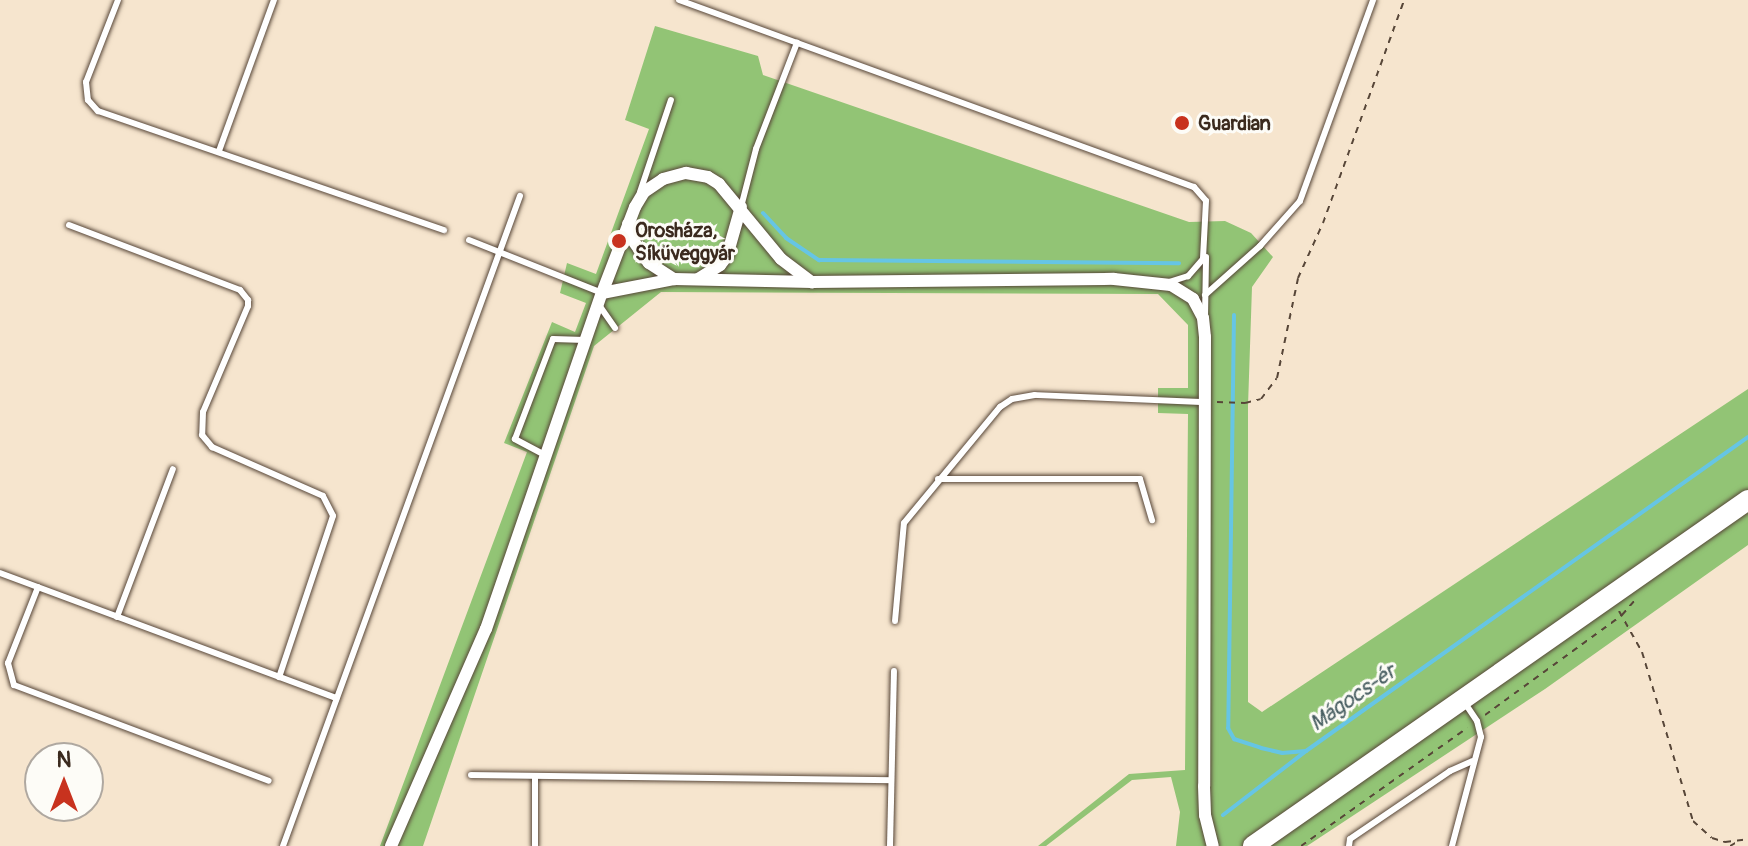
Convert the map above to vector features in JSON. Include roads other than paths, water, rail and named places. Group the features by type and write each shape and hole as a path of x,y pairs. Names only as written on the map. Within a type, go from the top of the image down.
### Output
{"main road":[{"path":"1253,846 1748,500"}],"street":[{"path":"391,846 486,629 543,454 635,207 653,184 686,173 708,177 741,207 781,259 812,282"},
{"path":"697,279 720,265 727,256 741,207"},
{"path":"628,224 632,239 649,263 674,279"},
{"path":"600,298 674,279 812,282 1114,279 1161,283 1180,289 1196,303 1203,318 1205,337 1204,786 1205,815 1213,846"}],"lane":[{"path":"118,0 86,82 92,106 444,230"},
{"path":"219,151 274,0"},
{"path":"679,0 1194,187 1206,201 1205,337"},
{"path":"1205,295 1260,246 1300,201 1373,0"},
{"path":"741,207 756,149 797,43"},
{"path":"635,207 671,100"},
{"path":"283,846 520,196"},
{"path":"69,225 240,290 248,300 203,412 202,435 212,447 323,496 333,516 279,677"},
{"path":"469,240 500,251 600,298 615,328"},
{"path":"1161,283 1182,279 1194,271 1203,259 1206,243"},
{"path":"543,454 515,439 553,339 585,340"},
{"path":"895,621 904,523 1000,407 1012,399 1035,395 1205,402"},
{"path":"117,617 173,469"},
{"path":"938,479 1140,479 1152,520"},
{"path":"0,573 337,698"},
{"path":"38,587 8,663 14,685 269,781"},
{"path":"890,846 894,671"},
{"path":"1452,846 1481,737 1477,721 1462,700"},
{"path":"1349,846 1350,839 1450,771 1473,761"},
{"path":"471,775 891,780"},
{"path":"535,776 535,846"}],"waterway":[{"path":"763,213 786,238 819,260 1179,263"},
{"name":"Mágocs-ér","path":"1234,315 1228,728 1234,739 1282,753 1306,751 1748,437"},
{"path":"1223,815 1306,751"}],"place":[{"name":"Guardian","path":"1182,123"},
{"name":"Orosháza, Síküveggyár","path":"619,241"}]}
